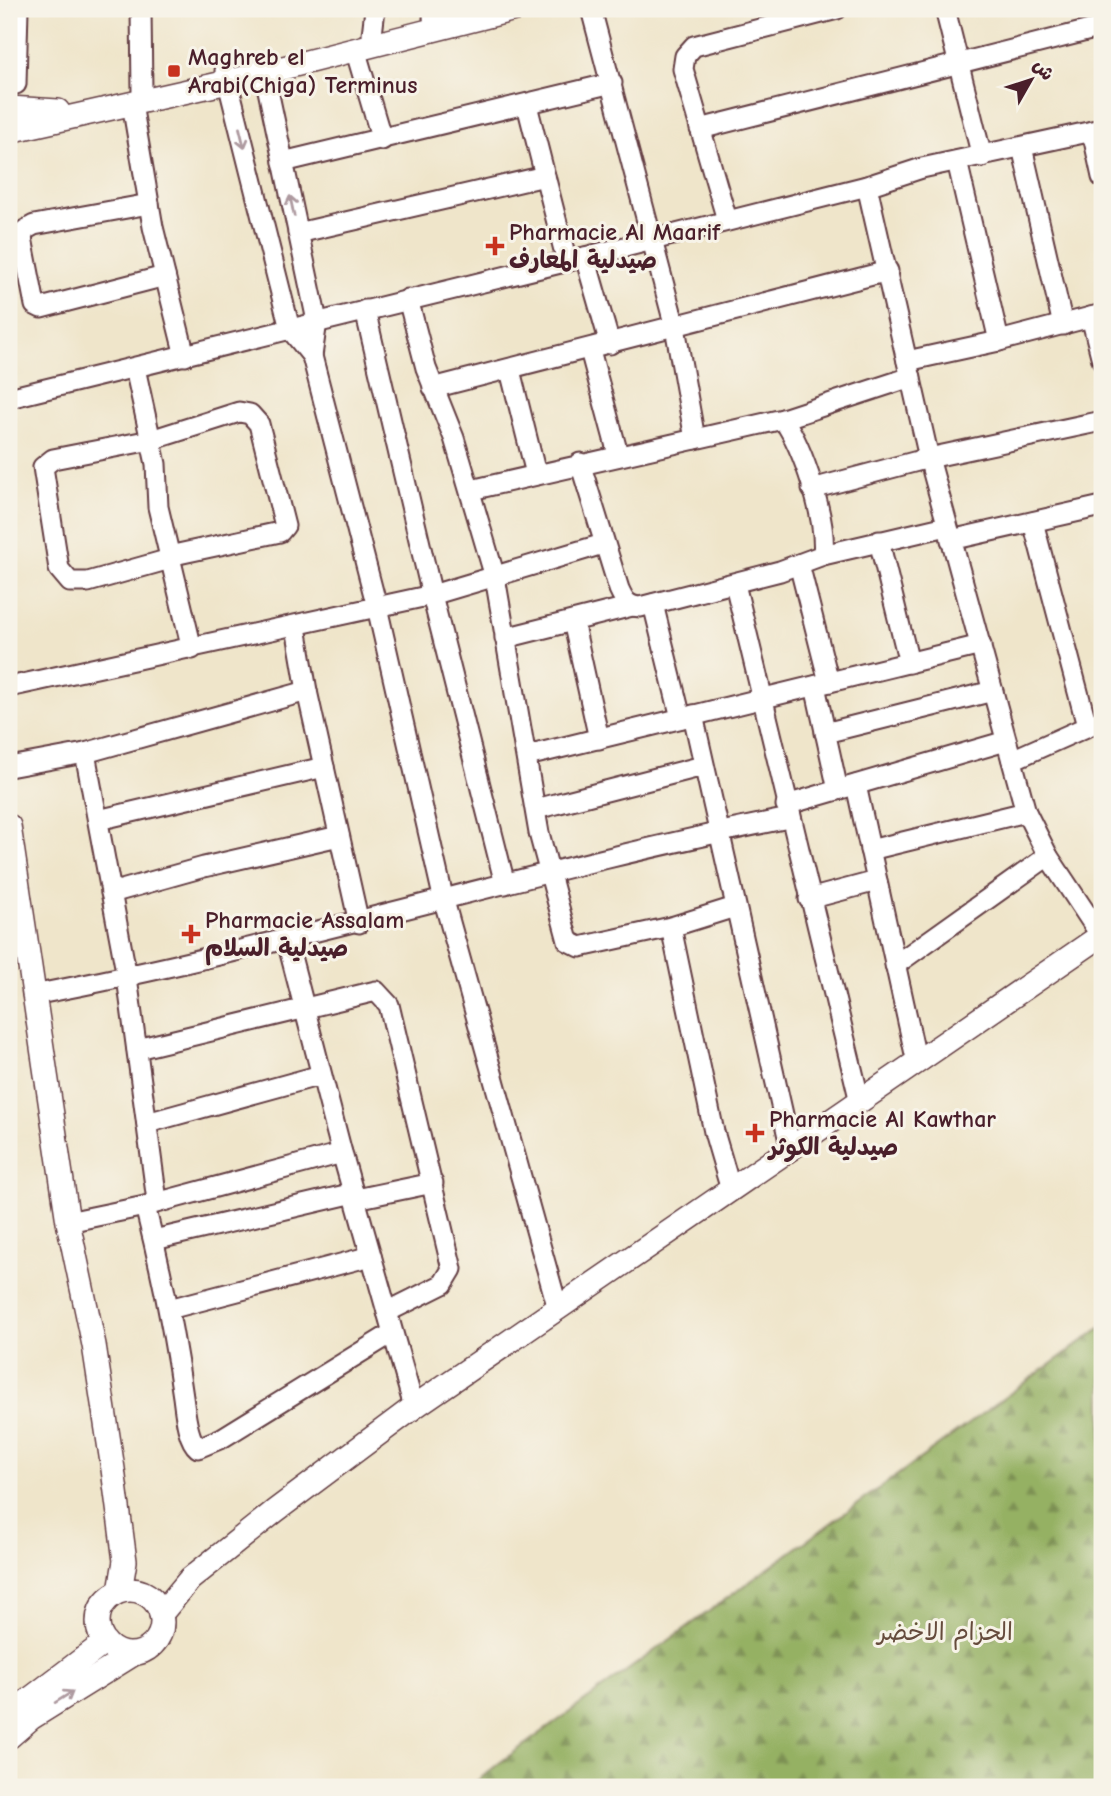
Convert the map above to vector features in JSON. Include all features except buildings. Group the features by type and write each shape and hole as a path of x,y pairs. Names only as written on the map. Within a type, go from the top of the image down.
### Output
{"street":[{"path":"9,82 16,84 18,9"},
{"path":"141,9 137,98 149,204 185,356"},
{"path":"375,9 364,42 382,140"},
{"path":"364,42 433,14 470,9"},
{"path":"9,131 364,42 515,9"},
{"path":"592,9 675,327 695,439"},
{"path":"727,220 683,69 685,56 694,46 837,9"},
{"path":"945,9 982,157"},
{"path":"700,129 1102,27"},
{"path":"263,68 317,321 312,356 377,607 444,901 558,1309"},
{"path":"227,77 290,329 312,356"},
{"path":"283,162 612,83"},
{"path":"9,108 56,111 137,98"},
{"path":"527,105 545,176 610,344"},
{"path":"9,148 36,126"},
{"path":"9,398 867,186 910,171 1097,130 1102,177"},
{"path":"1021,148 1063,325"},
{"path":"957,162 999,341"},
{"path":"298,233 545,176"},
{"path":"153,1602 191,1578 414,1407 1101,935 1048,856 1026,813 929,458 867,186"},
{"path":"149,204 34,225 25,230 22,239 32,294 35,305 41,308 165,276"},
{"path":"433,388 590,350 888,271"},
{"path":"408,299 433,388 454,438 471,490 495,577 536,809 568,941 580,947 671,927 735,907"},
{"path":"365,310 432,594 505,884"},
{"path":"471,490 618,454 783,419 909,369 1097,315 1102,360"},
{"path":"590,350 618,454"},
{"path":"135,368 152,440 158,507 192,649"},
{"path":"510,370 536,474"},
{"path":"239,412 250,414 259,424 285,518 280,532 170,557 88,582 69,582 59,569 41,472 45,463 53,459 152,440 239,412"},
{"path":"783,419 799,446 812,489 824,543 823,555"},
{"path":"812,489 929,458 1102,421"},
{"path":"580,463 619,589 625,602 632,606"},
{"path":"505,638 632,606 653,604 735,584 823,555 879,541 1033,522 1102,506"},
{"path":"33,995 127,977 286,937 359,923 550,872 717,832 788,812 847,788 1009,750 1095,723 1033,522"},
{"path":"879,541 909,663"},
{"path":"9,687 296,627 495,577 603,544"},
{"path":"799,564 822,684 825,733 870,850 917,1062"},
{"path":"735,584 860,1102"},
{"path":"653,604 703,766 791,1150"},
{"path":"573,621 599,739"},
{"path":"296,627 307,691 359,923"},
{"path":"527,757 981,645"},
{"path":"9,767 85,753 307,691"},
{"path":"825,733 993,691"},
{"path":"85,753 127,977 147,1123 154,1240 192,1440 198,1448 222,1438 392,1333"},
{"path":"536,809 703,766"},
{"path":"98,820 324,767"},
{"path":"870,850 1026,813"},
{"path":"9,826 68,1222 94,1346 125,1561 120,1591"},
{"path":"111,893 204,867 339,836"},
{"path":"895,965 1048,856"},
{"path":"809,899 877,881"},
{"path":"671,927 714,1132 731,1190"},
{"path":"286,937 303,1011 414,1407"},
{"path":"137,1049 303,1011 376,991 389,1005 453,1269 443,1284 387,1312"},
{"path":"147,1123 321,1075"},
{"path":"68,1222 151,1204 342,1153"},
{"path":"154,1240 355,1196 433,1183"},
{"path":"169,1309 371,1256"},
{"path":"9,1737 32,1718 132,1655 143,1652 159,1636 153,1602 125,1561"},
{"path":"132,1655 112,1650 104,1643 99,1633 98,1612 110,1595 120,1591 139,1591 153,1602"},
{"path":"9,1715 104,1643"}],"green space":[{"name":"الحزام الاخضر","path":"1102,1327 1102,1787 470,1787 498,1764"}],"place":[{"name":"Maghreb el Arabi(Chiga) Terminus","path":"174,71"},
{"name":"Pharmacie Al Maarif صيدلية المعارف","path":"495,246"},
{"name":"Pharmacie Assalam صيدلية السلام","path":"191,934"},
{"name":"Pharmacie Al Kawthar صيدلية الكوثر","path":"755,1133"}]}
